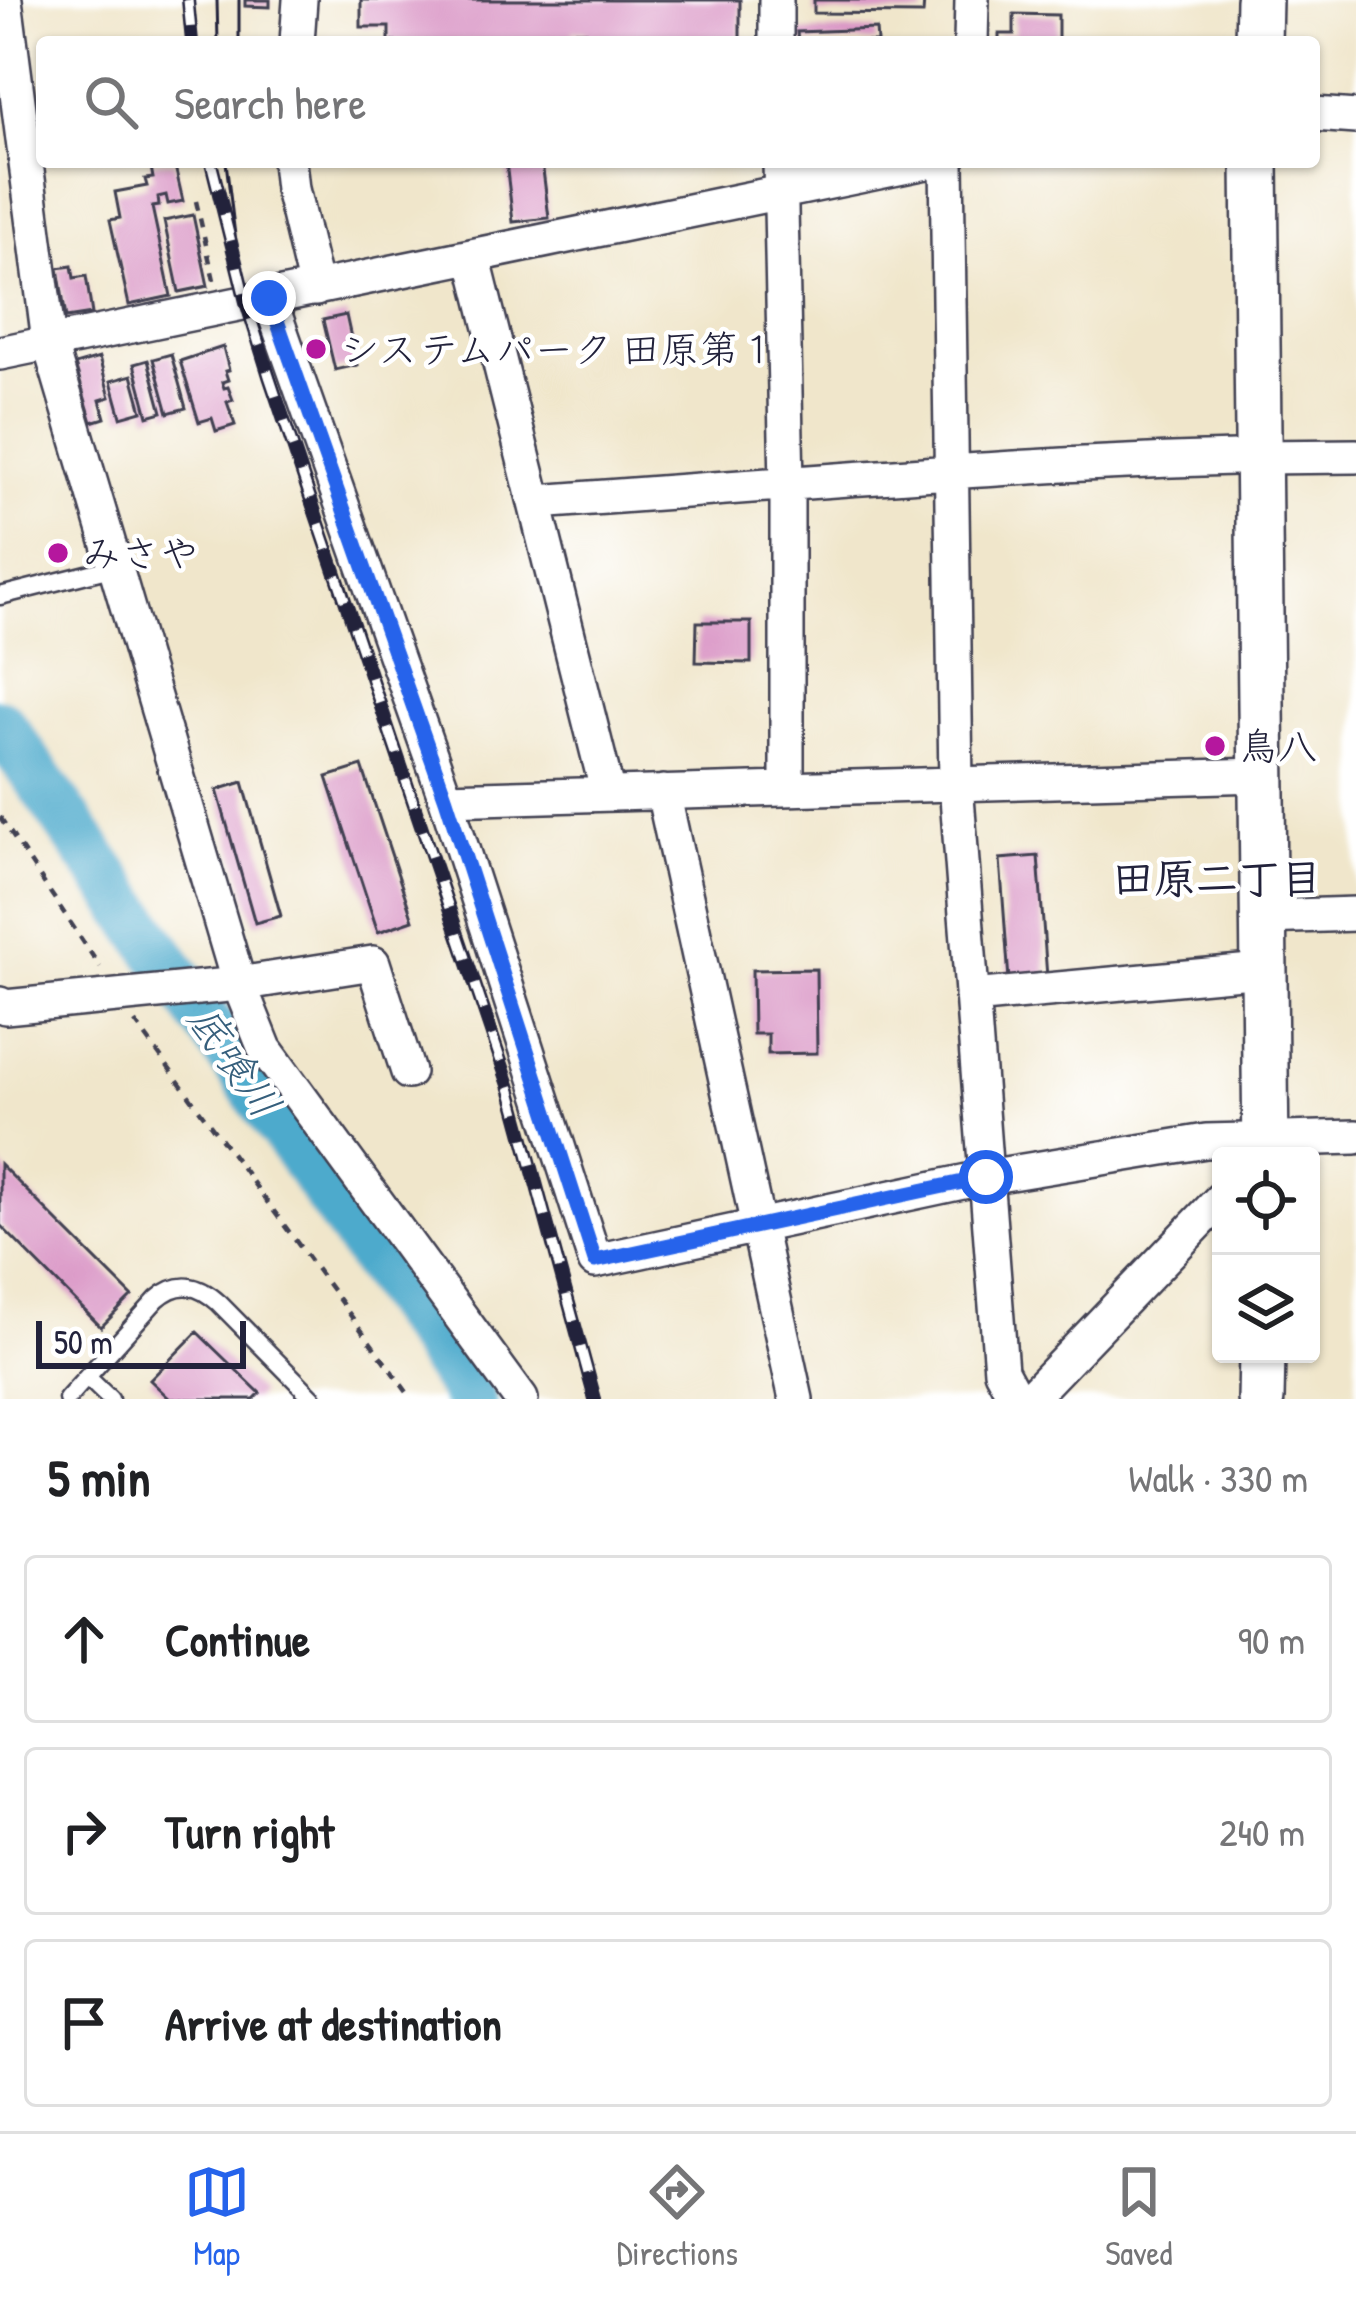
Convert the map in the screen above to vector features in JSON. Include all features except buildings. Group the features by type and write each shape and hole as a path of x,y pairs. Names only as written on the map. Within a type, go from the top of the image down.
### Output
{"street":[{"path":"5,0 49,342 115,566 225,986 265,1049 520,1399"},
{"path":"297,36 300,0"},
{"path":"776,0 776,36"},
{"path":"971,36 972,0"},
{"path":"1258,36 1259,0"},
{"path":"1320,114 1356,117"},
{"path":"295,168 316,289"},
{"path":"0,353 473,256 781,177 869,168"},
{"path":"947,168 956,784 1001,1371 1016,1399"},
{"path":"1255,168 1263,1147"},
{"path":"781,177 787,789"},
{"path":"473,256 608,794"},
{"path":"269,298 446,799 595,1261 986,1177 1206,1141 1240,1147"},
{"path":"535,502 952,473 1256,457 1356,457"},
{"path":"446,799 1260,775"},
{"path":"663,792 796,1399"},
{"path":"1263,917 1356,914"},
{"path":"0,1004 225,986 373,963 408,1072"},
{"path":"972,997 1262,970"},
{"path":"1292,1147 1356,1138"},
{"path":"1029,1399 1212,1208"},
{"path":"1261,1399 1262,1363"}],"lane":[{"path":"0,596 115,566"},
{"path":"67,1399 163,1294 191,1286 202,1287 314,1399"},
{"path":"88,1378 110,1399"}],"path":[{"path":"196,201 217,292"},
{"path":"0,817 148,1042 412,1399"}],"waterway":[{"name":"底喰川","path":"0,724 471,1399"}],"tram line":[{"path":"217,0 218,36"},
{"path":"239,0 239,36"},
{"path":"227,168 240,276"}],"railway":[{"path":"188,0 191,36"},
{"path":"212,168 269,376 511,1091 595,1399"}],"place":[{"name":"システムパーク 田原第１","path":"316,349"},
{"name":"みさや","path":"58,553"},
{"name":"鳥八","path":"1215,746"}],"district":[{"name":"田原二丁目","path":"1217,878"}],"route":[{"path":"269,298 446,799 595,1261 986,1177"}]}
